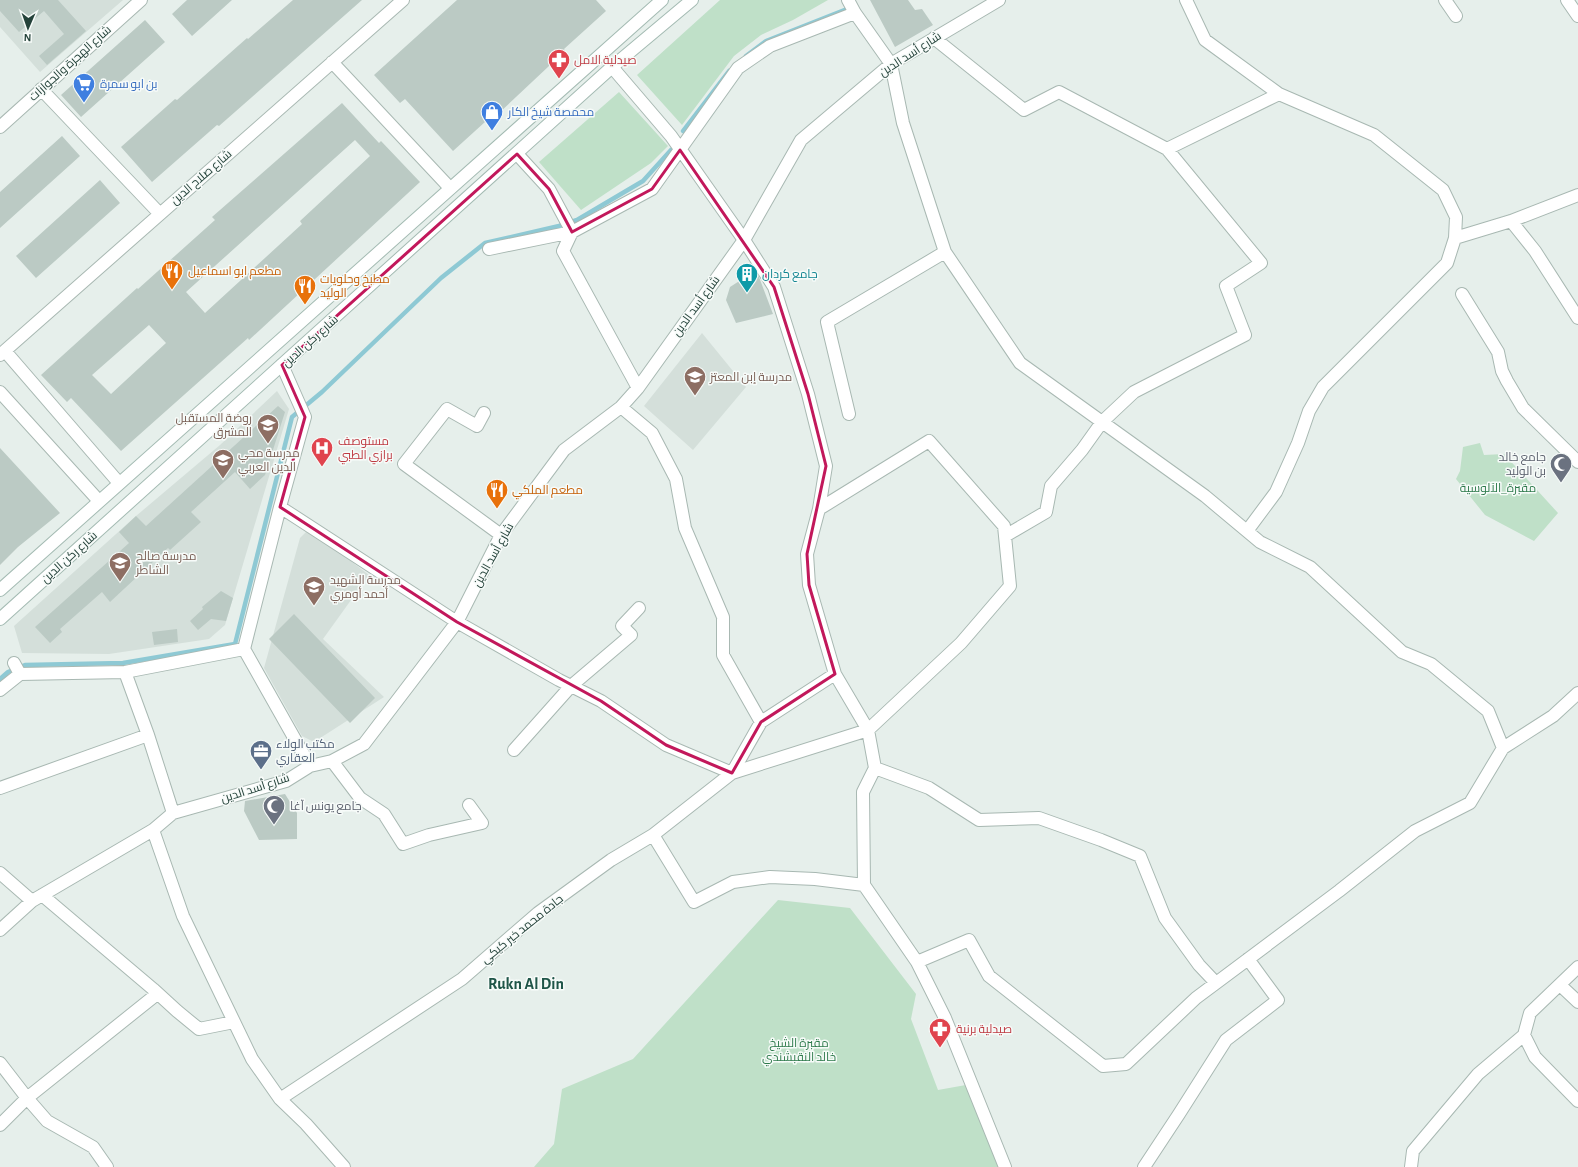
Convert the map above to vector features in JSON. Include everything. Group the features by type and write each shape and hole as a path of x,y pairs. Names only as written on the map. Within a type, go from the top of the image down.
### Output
{"street":[{"name":"شارع الهجرة والجوازات","path":"0,127 141,0"},
{"name":"شارع صلاح الدين","path":"2,353 403,0"},
{"name":"شارع ركن الدين","path":"0,590 662,0"},
{"name":"شارع ركن الدين","path":"0,619 612,67 692,0"},
{"path":"848,0 855,13 891,64 903,123 945,252 1020,363 1205,496 1260,542 1310,567 1402,652 1431,664 1488,711 1502,748"},
{"name":"شارع أسد الدين","path":"0,930 37,898 153,830 173,813 286,781 310,766 332,761 364,744 457,622 502,534 564,450 621,407 638,388 744,240 800,140 891,64 999,0"},
{"path":"1186,0 1205,40 1279,94 1374,135 1443,190 1456,217 1454,238 1447,263 1323,387 1309,411 1298,443 1276,492 1247,531"},
{"path":"1445,0 1456,16"},
{"path":"1567,0 1578,16"},
{"path":"489,249 572,232 652,189 738,68 770,46 855,13"},
{"path":"934,38 1024,110 1059,92 1166,149 1261,262 1226,286 1245,335 1134,392 1102,422 1082,450 1051,486 1046,512 1005,536"},
{"path":"332,62 450,188"},
{"path":"612,67 671,136 744,240 774,287 808,394 826,466 819,509 807,554 810,585 835,674 868,730 874,768 863,792 864,885 917,962 945,1018 1005,1167"},
{"path":"41,89 160,214"},
{"path":"1166,149 1279,94"},
{"path":"517,154 549,188 566,218 572,232 563,250 638,388"},
{"path":"1454,238 1511,221 1578,195"},
{"path":"1511,221 1535,251 1578,318"},
{"path":"849,414 827,322 945,252"},
{"path":"1462,294 1498,352 1502,371 1523,408 1578,462"},
{"path":"2,353 119,483"},
{"path":"282,365 299,400 305,417 280,507 244,649 310,766"},
{"path":"0,392 99,501"},
{"path":"621,407 652,432 676,479 686,528 723,617 723,655 761,722"},
{"path":"484,413 477,426 447,409 404,464 502,534"},
{"path":"280,507 457,622 571,686 601,701 666,745 732,773 868,730 961,643 1010,586 1004,526 929,441 819,509"},
{"path":"514,750 571,686 631,635 622,626 638,608"},
{"path":"0,690 20,674 125,672 244,649"},
{"path":"14,663 20,674"},
{"path":"125,672 148,735 173,813"},
{"path":"732,773 761,722 835,674"},
{"path":"917,962 969,940 989,976 1103,1066 1126,1064 1196,998 1339,891 1415,831 1470,803 1502,748 1553,716 1578,693"},
{"path":"0,788 148,735"},
{"path":"332,761 360,798 384,814 403,844 429,835 482,823 469,805"},
{"path":"874,768 929,788 979,820 1039,818 1101,840 1140,856 1165,918 1199,965 1216,983"},
{"name":"جادة محمد خير كيكي","path":"280,1099 462,979 538,913 611,860 653,834 732,773"},
{"path":"153,830 183,916 252,1059 280,1099 306,1124 344,1167"},
{"path":"653,834 694,902 733,882 770,877 815,879 864,885"},
{"path":"0,873 37,898 158,994 199,1029 234,1022"},
{"path":"1144,1167 1226,1040 1278,1000 1248,959"},
{"path":"1411,1167 1413,1151 1478,1074 1524,1035 1530,1013 1578,968"},
{"path":"1560,985 1578,1002"},
{"path":"0,1125 27,1098 158,994"},
{"path":"1524,1035 1535,1057 1578,1101"},
{"path":"0,1063 47,1121 93,1147 107,1167"}],"highlighted area":[{"path":"680,150 774,287 808,394 826,466 807,554 809,585 835,674 761,722 732,773 666,745 601,701 457,622 280,507 305,417 282,365 517,154 549,189 572,232 652,189"}],"shaded area":[{"path":"0,0 123,0 40,72 0,27"},
{"name":"مدرسة إبن المعتز","path":"702,333 746,387 693,450 644,406"},
{"path":"277,391 289,409 225,625 209,639 109,654 22,653 14,626 136,516 220,445"},
{"name":"مدرسة الشهيد أحمد أومري","path":"309,529 369,575 323,639 384,697 314,742 302,736 264,668 300,538"}],"green space":[{"path":"720,0 828,0 793,20 761,35 734,56 682,125 637,75"},
{"path":"619,92 668,146 651,163 581,210 539,162"},
{"name":"مقبرة_الآلوسية","path":"1480,443 1484,455 1504,454 1558,513 1534,541 1485,515 1456,479 1460,471 1463,447"},
{"name":"مقبرة الشيخ خالد النقبشندي","path":"778,900 850,908 916,994 911,1019 938,1090 977,1083 998,1167 534,1167 554,1144 562,1089 633,1059"}],"building":[{"path":"0,0 58,0 86,31 47,65 39,56 64,34 44,11 19,32 0,11"},
{"path":"187,0 232,0 192,36 172,14"},
{"path":"293,0 362,0 219,126 217,125 152,182 121,147 175,99 177,100 247,38 248,39"},
{"path":"457,0 596,0 606,11 564,49 565,51 498,114 496,112 453,151 405,99 400,103 374,75"},
{"path":"870,0 908,0 915,10 922,9 933,25 895,47"},
{"path":"145,20 165,42 81,117 61,95"},
{"path":"342,103 379,143 381,141 420,182 249,340 248,338 121,451 71,398 67,402 41,375 215,220 212,217","holes":["355,140 370,156 300,221 302,224 205,313 186,292","149,325 166,343 111,394 92,375"]},
{"path":"62,136 80,156 0,228 0,192"},
{"path":"100,180 120,203 36,278 16,256"},
{"name":"جامع كردان","path":"755,271 759,277 773,314 736,323 726,300 730,287"},
{"path":"278,406 285,412 265,475 250,489 235,472 191,512 201,522 170,550 168,548 110,602 102,592 60,629 62,632 50,643 35,627 129,543 119,532 136,516 146,526"},
{"path":"0,448 60,513 18,547 0,565"},
{"path":"221,591 233,598 226,621 211,619 198,630 190,621 203,609 202,607"},
{"path":"294,614 375,698 350,723 269,639"},
{"path":"177,629 178,642 154,645 152,632"},
{"name":"جامع يونس آغا","path":"285,794 297,813 297,839 259,840 244,811 245,801"}],"waterway":[{"path":"746,56 766,41 847,9"},
{"path":"683,131 729,71"},
{"path":"0,679 8,672 25,665 123,663 235,644 292,417 322,392 441,278 485,243 559,226 577,220 643,181 671,150"}],"place":[{"name":"صيدلية الامل","path":"559,80"},
{"name":"بن ابو سمرة","path":"84,104"},
{"name":"محمصة شيخ الكار","path":"492,132"},
{"name":"مطعم ابو اسماعيل","path":"172,290"},
{"name":"جامع كردان","path":"747,294"},
{"name":"مطبخ وحلويات الوليد","path":"305,306"},
{"name":"مدرسة إبن المعتز","path":"695,396"},
{"name":"روضة المستقبل المشرق","path":"268,444"},
{"name":"مستوصف برازي الطبي","path":"322,468"},
{"name":"مدرسة محي الدين العربي","path":"223,480"},
{"name":"جامع خالد بن الوليد","path":"1561,484"},
{"name":"مطعم الملكي","path":"497,510"},
{"name":"مدرسة صالح الشاطر","path":"120,582"},
{"name":"مدرسة الشهيد أحمد أومري","path":"314,606"},
{"name":"مكتب الولاء العقاري","path":"261,770"},
{"name":"جامع يونس آغا","path":"274,826"},
{"name":"صيدلية برنية","path":"940,1048"}],"district":[{"name":"Rukn Al Din","path":"526,984"}]}
